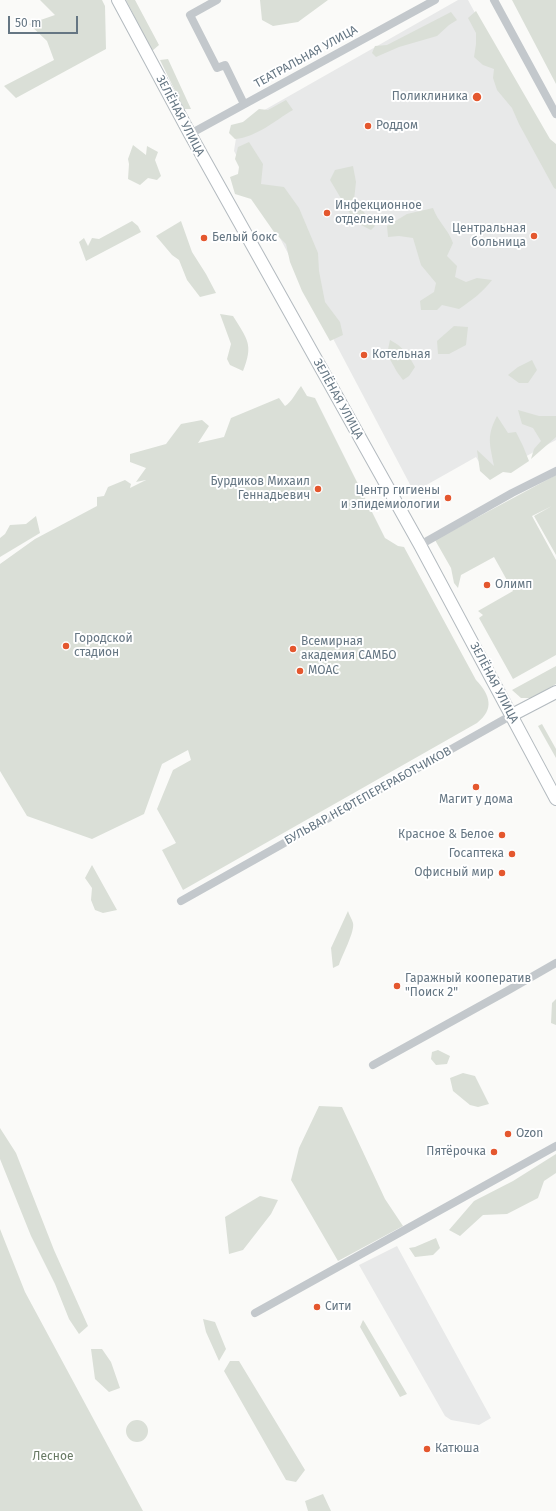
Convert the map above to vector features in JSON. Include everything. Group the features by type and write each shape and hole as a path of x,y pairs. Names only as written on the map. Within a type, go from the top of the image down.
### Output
{"main road":[{"name":"ЗЕЛЁНАЯ УЛИЦА","path":"118,0 190,134 420,545 556,799"},
{"name":"БУЛЬВАР НЕФТЕПЕРЕРАБОТЧИКОВ","path":"512,715 556,692"}],"street":[{"path":"217,0 190,15 217,68 225,65 244,104"},
{"name":"ТЕАТРАЛЬНАЯ УЛИЦА","path":"190,134 434,0"},
{"path":"494,0 556,114"},
{"path":"420,545 512,493 556,471"},
{"name":"БУЛЬВАР НЕФТЕПЕРЕРАБОТЧИКОВ","path":"181,901 512,715"},
{"path":"373,1065 507,991 556,962"},
{"path":"255,1313 556,1146"}],"shaded area":[{"path":"458,0 468,0 556,161 556,440 488,477 476,457 414,492 234,151 238,125"},
{"path":"397,1246 491,1418 479,1425 451,1420 445,1416 359,1265"}],"green space":[{"path":"40,0 102,0 105,6 106,49 16,98 4,86 54,60 47,41 29,24 55,15"},
{"path":"126,0 135,0 159,45 152,51"},
{"path":"260,0 328,0 298,22 273,26 262,20"},
{"path":"512,0 556,0 556,84"},
{"path":"476,11 550,139 556,144 556,189 554,188 519,124 512,108 497,90 493,78 494,69 483,65 474,57 476,33 468,18"},
{"path":"451,12 457,20 437,36 399,47 376,57 372,53 375,46 387,45"},
{"path":"168,59 191,109 184,109 160,60"},
{"path":"286,100 293,110 265,128 243,138 235,139 229,133 231,125 243,122 259,109 268,110"},
{"path":"249,142 263,164 261,184 284,187 299,208 318,253 319,271 325,302 340,322 343,335 330,341 302,291 290,262 286,244 274,232 251,199 235,194 230,177 238,174 239,167 235,159 238,147"},
{"path":"133,145 146,155 147,146 158,152 155,160 161,176 157,180 148,178 140,185 128,179 128,159"},
{"path":"353,166 356,182 354,200 375,226 371,230 355,222 330,180 335,170"},
{"path":"433,208 453,243 447,256 457,266 455,277 466,282 477,278 492,280 477,296 459,309 442,305 437,310 421,310 420,301 434,292 436,283 421,265 413,238 399,236 388,237 387,226 407,214"},
{"path":"132,221 138,226 141,232 86,261 79,242 84,238 88,246 92,238 99,239"},
{"path":"181,221 192,252 216,293 200,297 187,280 179,260 172,255 156,236"},
{"path":"220,314 233,316 245,336 248,354 243,371 230,365 227,359 231,344"},
{"path":"454,326 468,327 466,345 449,354 438,354 437,341"},
{"path":"390,340 405,351 415,367 409,376 403,380 387,354"},
{"path":"532,360 537,370 528,383 519,383 508,375 518,367"},
{"name":"Всемирная академия САМБО","path":"301,386 307,396 315,398 385,538 398,546 404,547 476,680 485,691 488,707 483,718 477,723 183,890 162,850 176,843 157,809 173,770 191,760 188,750 162,764 144,814 92,839 27,816 0,771 0,564 35,539 97,506 97,497 104,496 108,487 125,480 131,484 130,488 146,480 136,482 146,468 130,462 130,454 166,444 181,424 202,420 209,426 198,443 224,437 231,418 279,398 285,406 292,400"},
{"path":"518,410 539,416 556,416 556,437 531,459 534,449 541,441 533,428 522,424"},
{"path":"497,416 508,433 516,432 529,461 511,473 503,472 490,480 480,471 477,450 494,466 490,446 490,435"},
{"path":"556,475 556,555 534,516 552,506 532,516 556,560 556,655 513,679 479,618 483,615 478,611 513,591 494,557 461,575 458,588 454,583 451,568 435,540"},
{"path":"36,516 40,533 0,557 0,538 5,534 10,525 26,524"},
{"path":"556,666 556,684 532,698 521,698 512,690"},
{"path":"542,724 556,749 556,758 538,726"},
{"path":"92,865 117,910 103,913 95,910 91,900 92,888 85,878"},
{"path":"348,911 353,923 352,932 339,965 333,968 331,948"},
{"path":"556,999 556,1025 551,1023 552,1003"},
{"path":"438,1050 450,1056 447,1064 436,1065 431,1059 432,1052"},
{"path":"463,1073 475,1076 489,1104 478,1107 470,1105 453,1091 450,1078"},
{"path":"319,1106 342,1107 385,1199 403,1226 338,1261 291,1180 299,1148"},
{"path":"0,1128 16,1153 54,1250 88,1326 79,1334 69,1319 55,1284 31,1236 0,1159"},
{"path":"556,1154 556,1173 544,1181 538,1198 507,1214 483,1215 460,1236 449,1230 474,1201 513,1181"},
{"path":"260,1196 278,1200 271,1214 243,1250 229,1254 225,1217"},
{"name":"Лесное","path":"0,1229 25,1292 143,1511 0,1511"},
{"path":"436,1238 440,1248 433,1255 415,1257 409,1248 415,1247"},
{"path":"203,1319 215,1322 226,1349 219,1361 206,1332"},
{"path":"363,1320 407,1394 400,1397 360,1327"},
{"path":"91,1349 102,1349 111,1362 120,1388 109,1392 95,1379"},
{"path":"230,1361 239,1361 305,1470 296,1482 286,1480 224,1371"},
{"path":"137,1420 145,1423 148,1431 145,1439 137,1442 129,1439 126,1431 129,1423"},
{"path":"323,1494 331,1511 308,1511 305,1501"}],"place":[{"name":"Поликлиника","path":"477,97"},
{"name":"Роддом","path":"368,126"},
{"name":"Инфекционное отделение","path":"327,213"},
{"name":"Центральная больница","path":"534,236"},
{"name":"Белый бокс","path":"204,238"},
{"name":"Котельная","path":"364,355"},
{"name":"Бурдиков Михаил Геннадьевич","path":"318,489"},
{"name":"Центр гигиены и эпидемиологии","path":"448,498"},
{"name":"Олимп","path":"487,585"},
{"name":"Городской стадион","path":"66,646"},
{"name":"Всемирная академия САМБО","path":"293,649"},
{"name":"МОАС","path":"300,671"},
{"name":"Магит у дома","path":"476,787"},
{"name":"Красное & Белое","path":"502,835"},
{"name":"Госаптека","path":"512,854"},
{"name":"Офисный мир","path":"502,873"},
{"name":"Гаражный кооператив \"Поиск 2\"","path":"397,986"},
{"name":"Ozon","path":"508,1134"},
{"name":"Пятёрочка","path":"494,1152"},
{"name":"Сити","path":"317,1307"},
{"name":"Катюша","path":"427,1449"}]}
